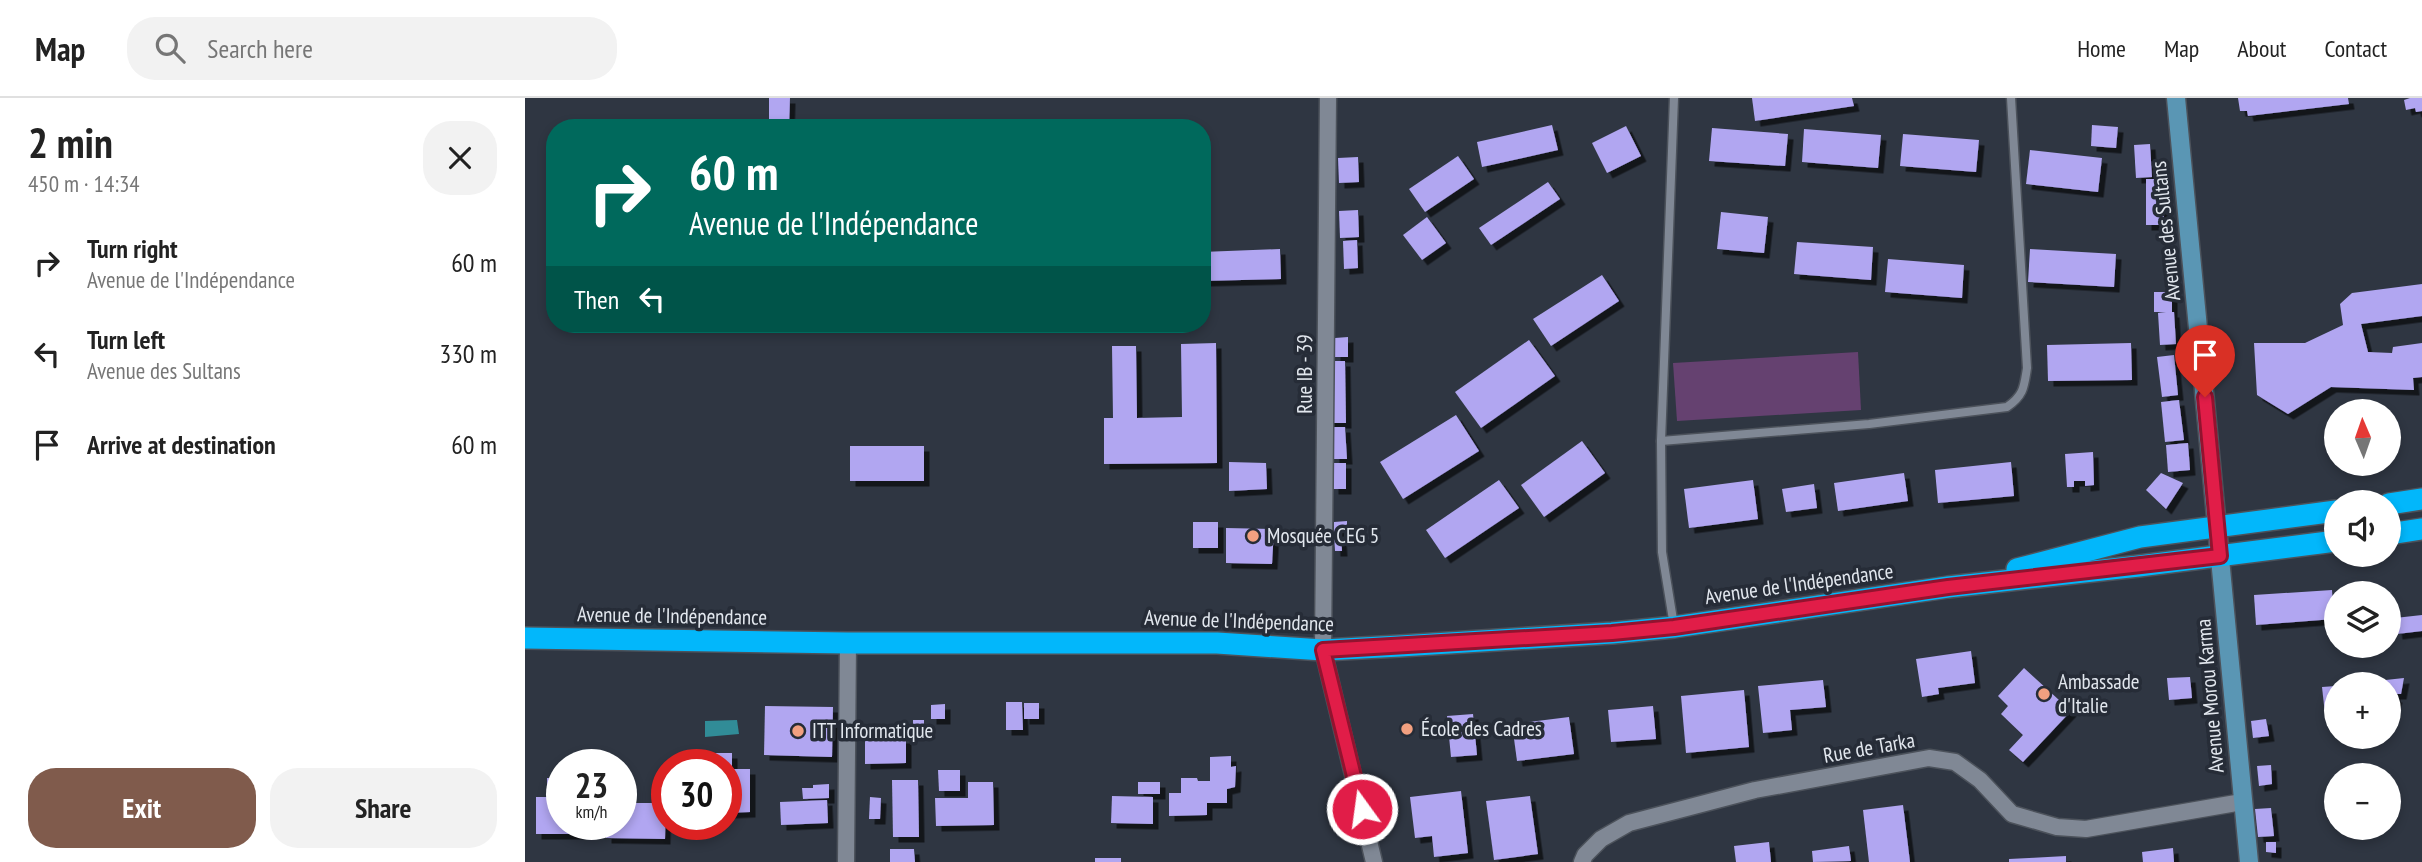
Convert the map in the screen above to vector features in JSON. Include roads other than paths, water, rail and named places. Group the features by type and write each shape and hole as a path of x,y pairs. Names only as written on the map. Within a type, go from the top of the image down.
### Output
{"highway":[{"path":"2401,502 2422,499"},
{"name":"Avenue de l'Indépendance","path":"1948,587 2140,537 2324,513"},
{"path":"2401,532 2422,529"},
{"name":"Avenue de l'Indépendance","path":"525,638 848,643 1217,643 1323,650 1674,627 1948,587 2324,543"}],"street":[{"name":"Rue IB - 39","path":"1328,98 1323,650 1374,862"},
{"name":"Avenue des Sultans","path":"2176,98 2218,527"},
{"name":"Avenue Morou Karma","path":"2218,527 2249,862"},
{"path":"846,862 848,643"},
{"name":"Rue de Tarka","path":"1582,862 1585,855 1601,839 1629,823 1755,789 1929,758 1955,762 1980,780 2012,814 2057,827 2086,829 2242,802"}],"lane":[{"path":"1674,98 1661,441 1662,552 1674,627"},
{"path":"1661,441 1869,424 2007,407 2018,400 2023,390 2027,368 2011,98"}],"water":[{"path":"737,720 739,734 705,737 705,721"}],"place":[{"name":"Mosquée CEG 5","path":"1253,536"},
{"name":"Ambassade d'Italie","path":"2044,694"},
{"name":"École des Cadres","path":"1407,729"},
{"name":"ITT Informatique","path":"798,731"}]}
